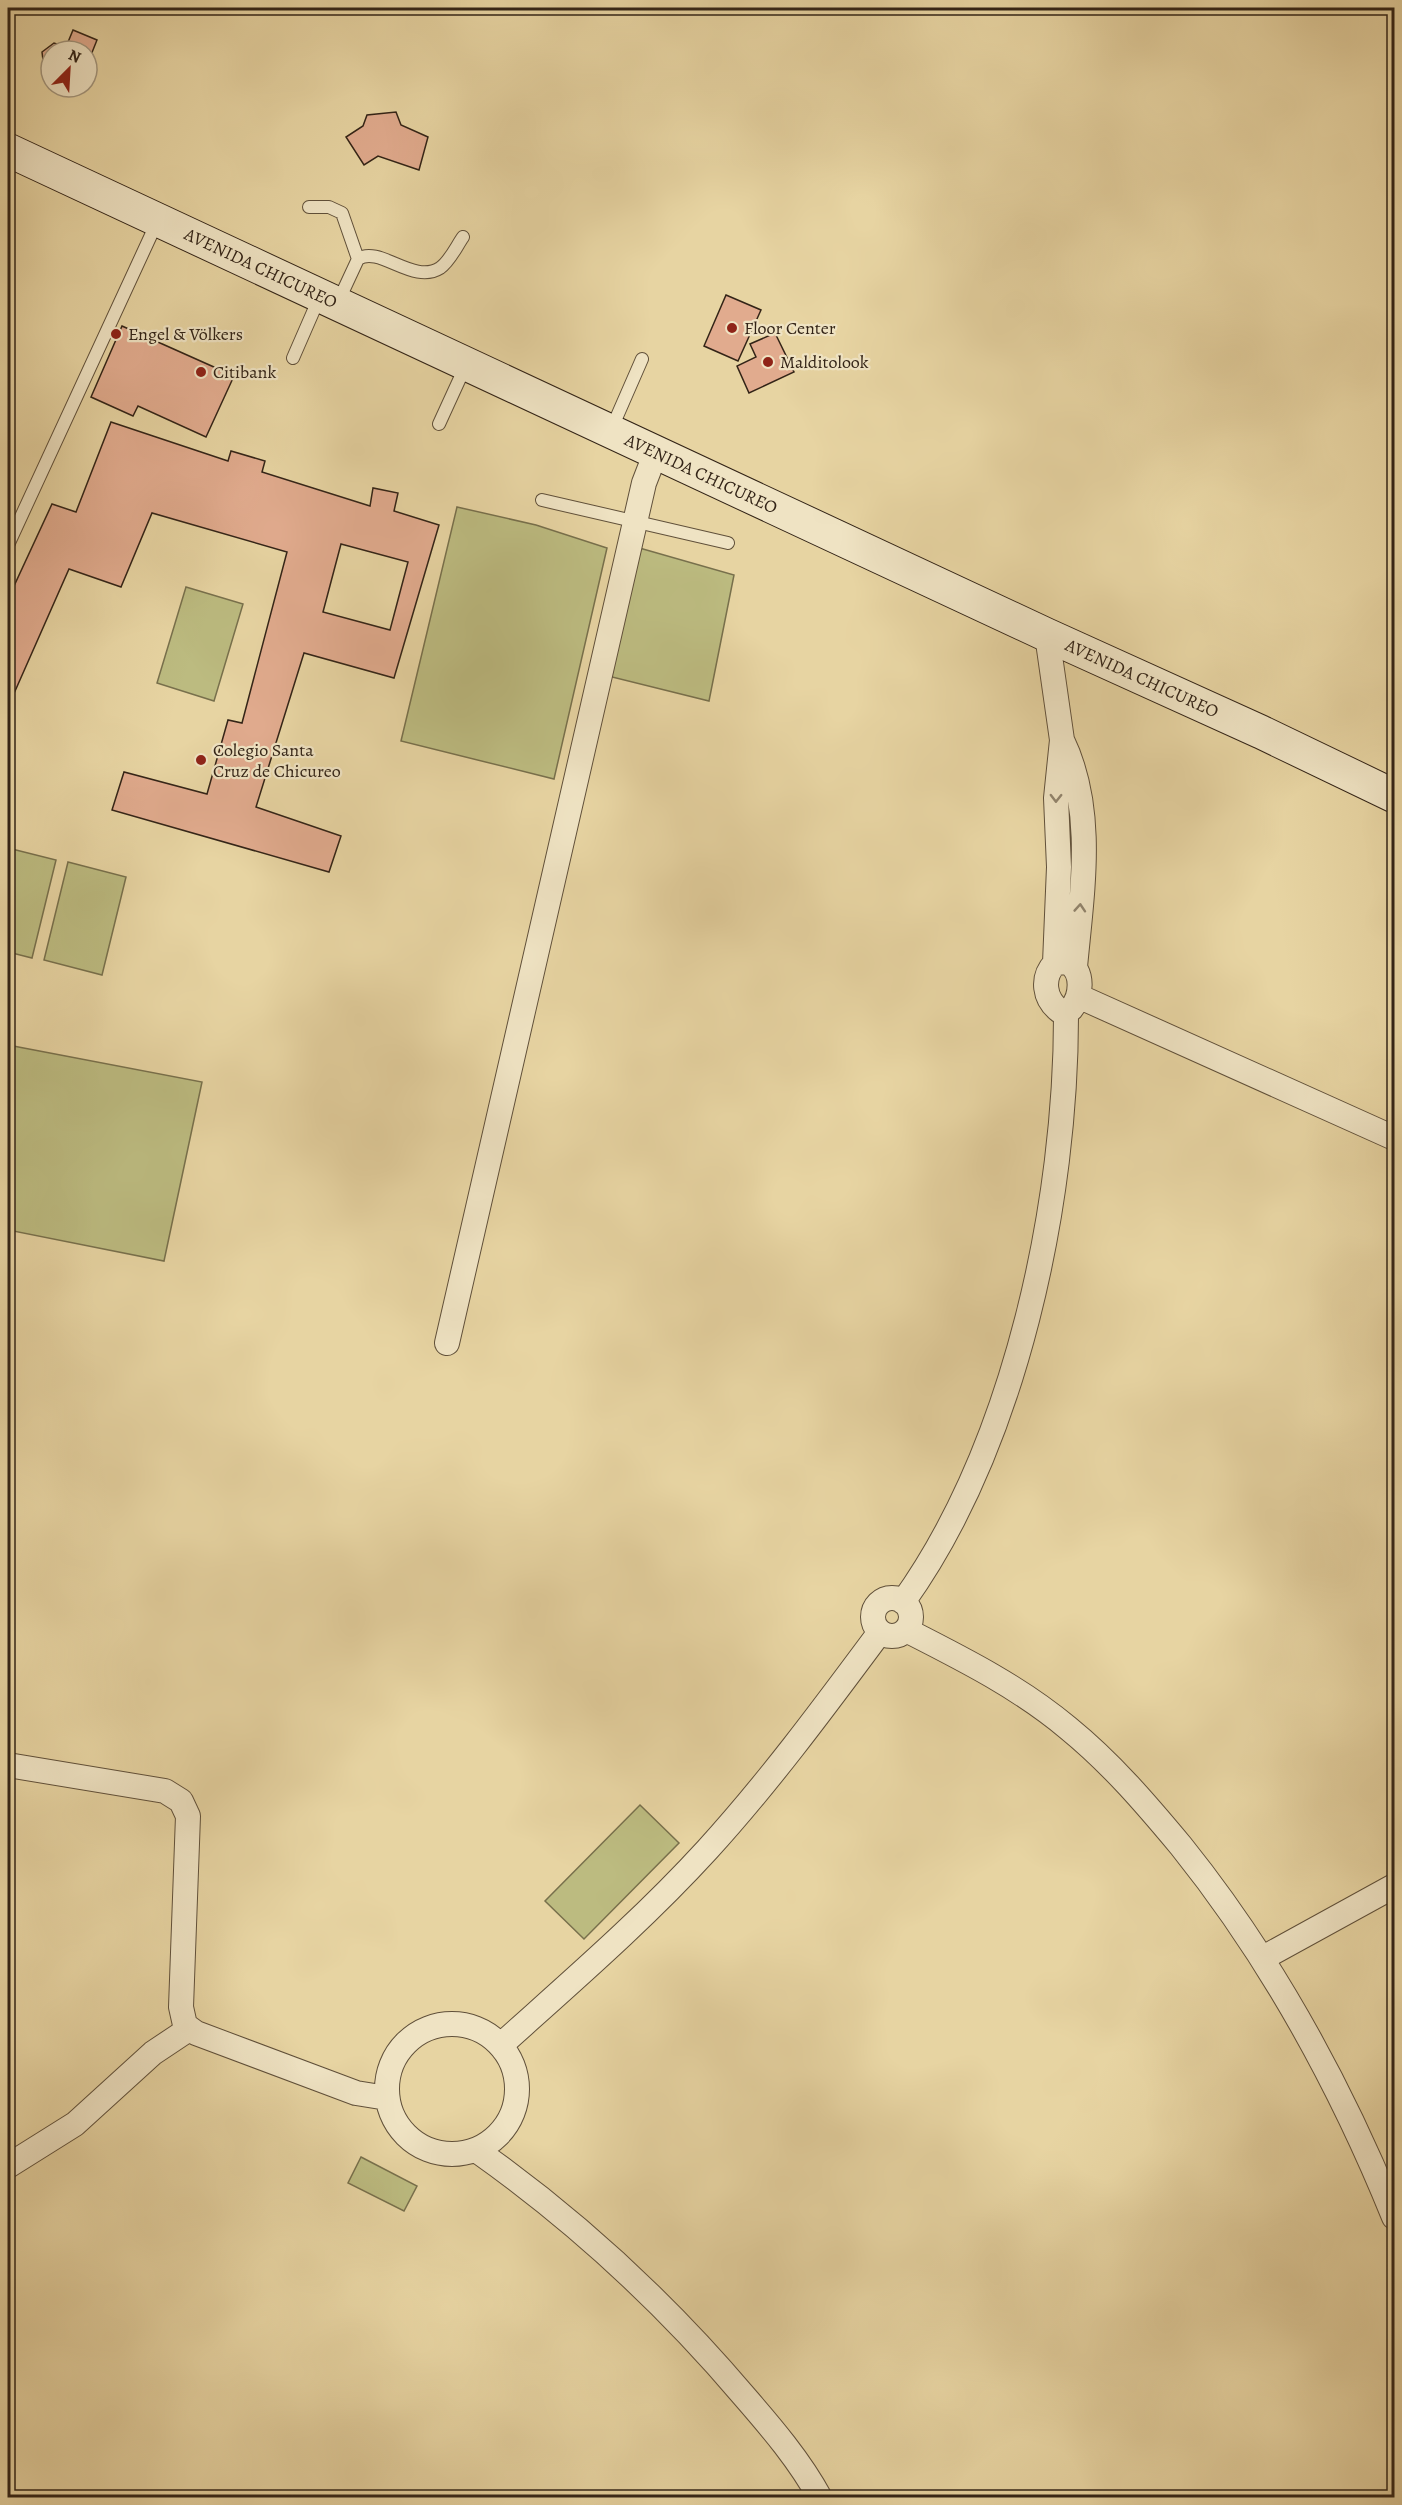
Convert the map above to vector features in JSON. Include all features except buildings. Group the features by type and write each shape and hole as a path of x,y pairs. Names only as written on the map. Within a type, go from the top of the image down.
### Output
{"main road":[{"name":"AVENIDA CHICUREO","path":"8,150 1395,796"}],"street":[{"path":"447,1343 644,483 656,452"},
{"path":"903,1602 939,1548 965,1494 992,1428 1016,1354 1040,1263 1057,1167 1072,1003 1079,978 1065,965 1056,798 1062,740 1047,635"},
{"path":"1065,965 1047,975 1047,995 1060,1011 1072,1003"},
{"path":"1072,1003 1395,1138"},
{"path":"890,1598 903,1602 911,1618 906,1630 893,1636 880,1632 873,1621 872,1614 878,1603 890,1598"},
{"path":"906,1630 1004,1682 1068,1727 1131,1786 1190,1857 1263,1958 1339,2093 1372,2161 1395,2217"},
{"path":"501,2046 619,1938 706,1851 786,1756 880,1632"},
{"path":"8,1765 165,1791 181,1801 188,1816 182,2019 189,2029 356,2093 387,2098"},
{"path":"1263,1958 1395,1886"},
{"path":"452,2023 474,2027 501,2046 509,2056 516,2073 518,2092 512,2117 487,2145 453,2155 430,2151 401,2130 390,2110 387,2098 388,2076 396,2055 410,2038 430,2027 452,2023"},
{"path":"8,2166 75,2124 153,2053 189,2029"},
{"path":"476,2150 575,2228 692,2337 760,2414 813,2484 820,2498"}],"lane":[{"path":"309,207 329,207 342,213 358,259"},
{"path":"8,545 158,219"},
{"path":"293,358 329,299 358,259 378,257 425,273 439,268 448,260 463,237"},
{"path":"611,431 642,359"},
{"path":"439,424 467,363"},
{"path":"542,500 728,543"}],"shaded area":[{"path":"457,507 536,525 607,548 554,779 401,741"},
{"path":"636,547 734,575 709,701 604,675"},
{"path":"186,587 243,604 214,701 157,683"},
{"path":"8,848 56,860 32,958 8,952"},
{"path":"68,862 126,877 102,975 44,960"},
{"path":"8,1045 202,1082 164,1261 8,1230"},
{"path":"640,1805 679,1843 584,1939 545,1901"},
{"path":"361,2157 417,2186 404,2211 348,2183"}],"place":[{"name":"Floor Center","path":"732,328"},
{"name":"Engel & Völkers","path":"116,334"},
{"name":"Malditolook","path":"768,362"},
{"name":"Citibank","path":"201,372"},
{"name":"Colegio Santa Cruz de Chicureo","path":"201,760"}]}
